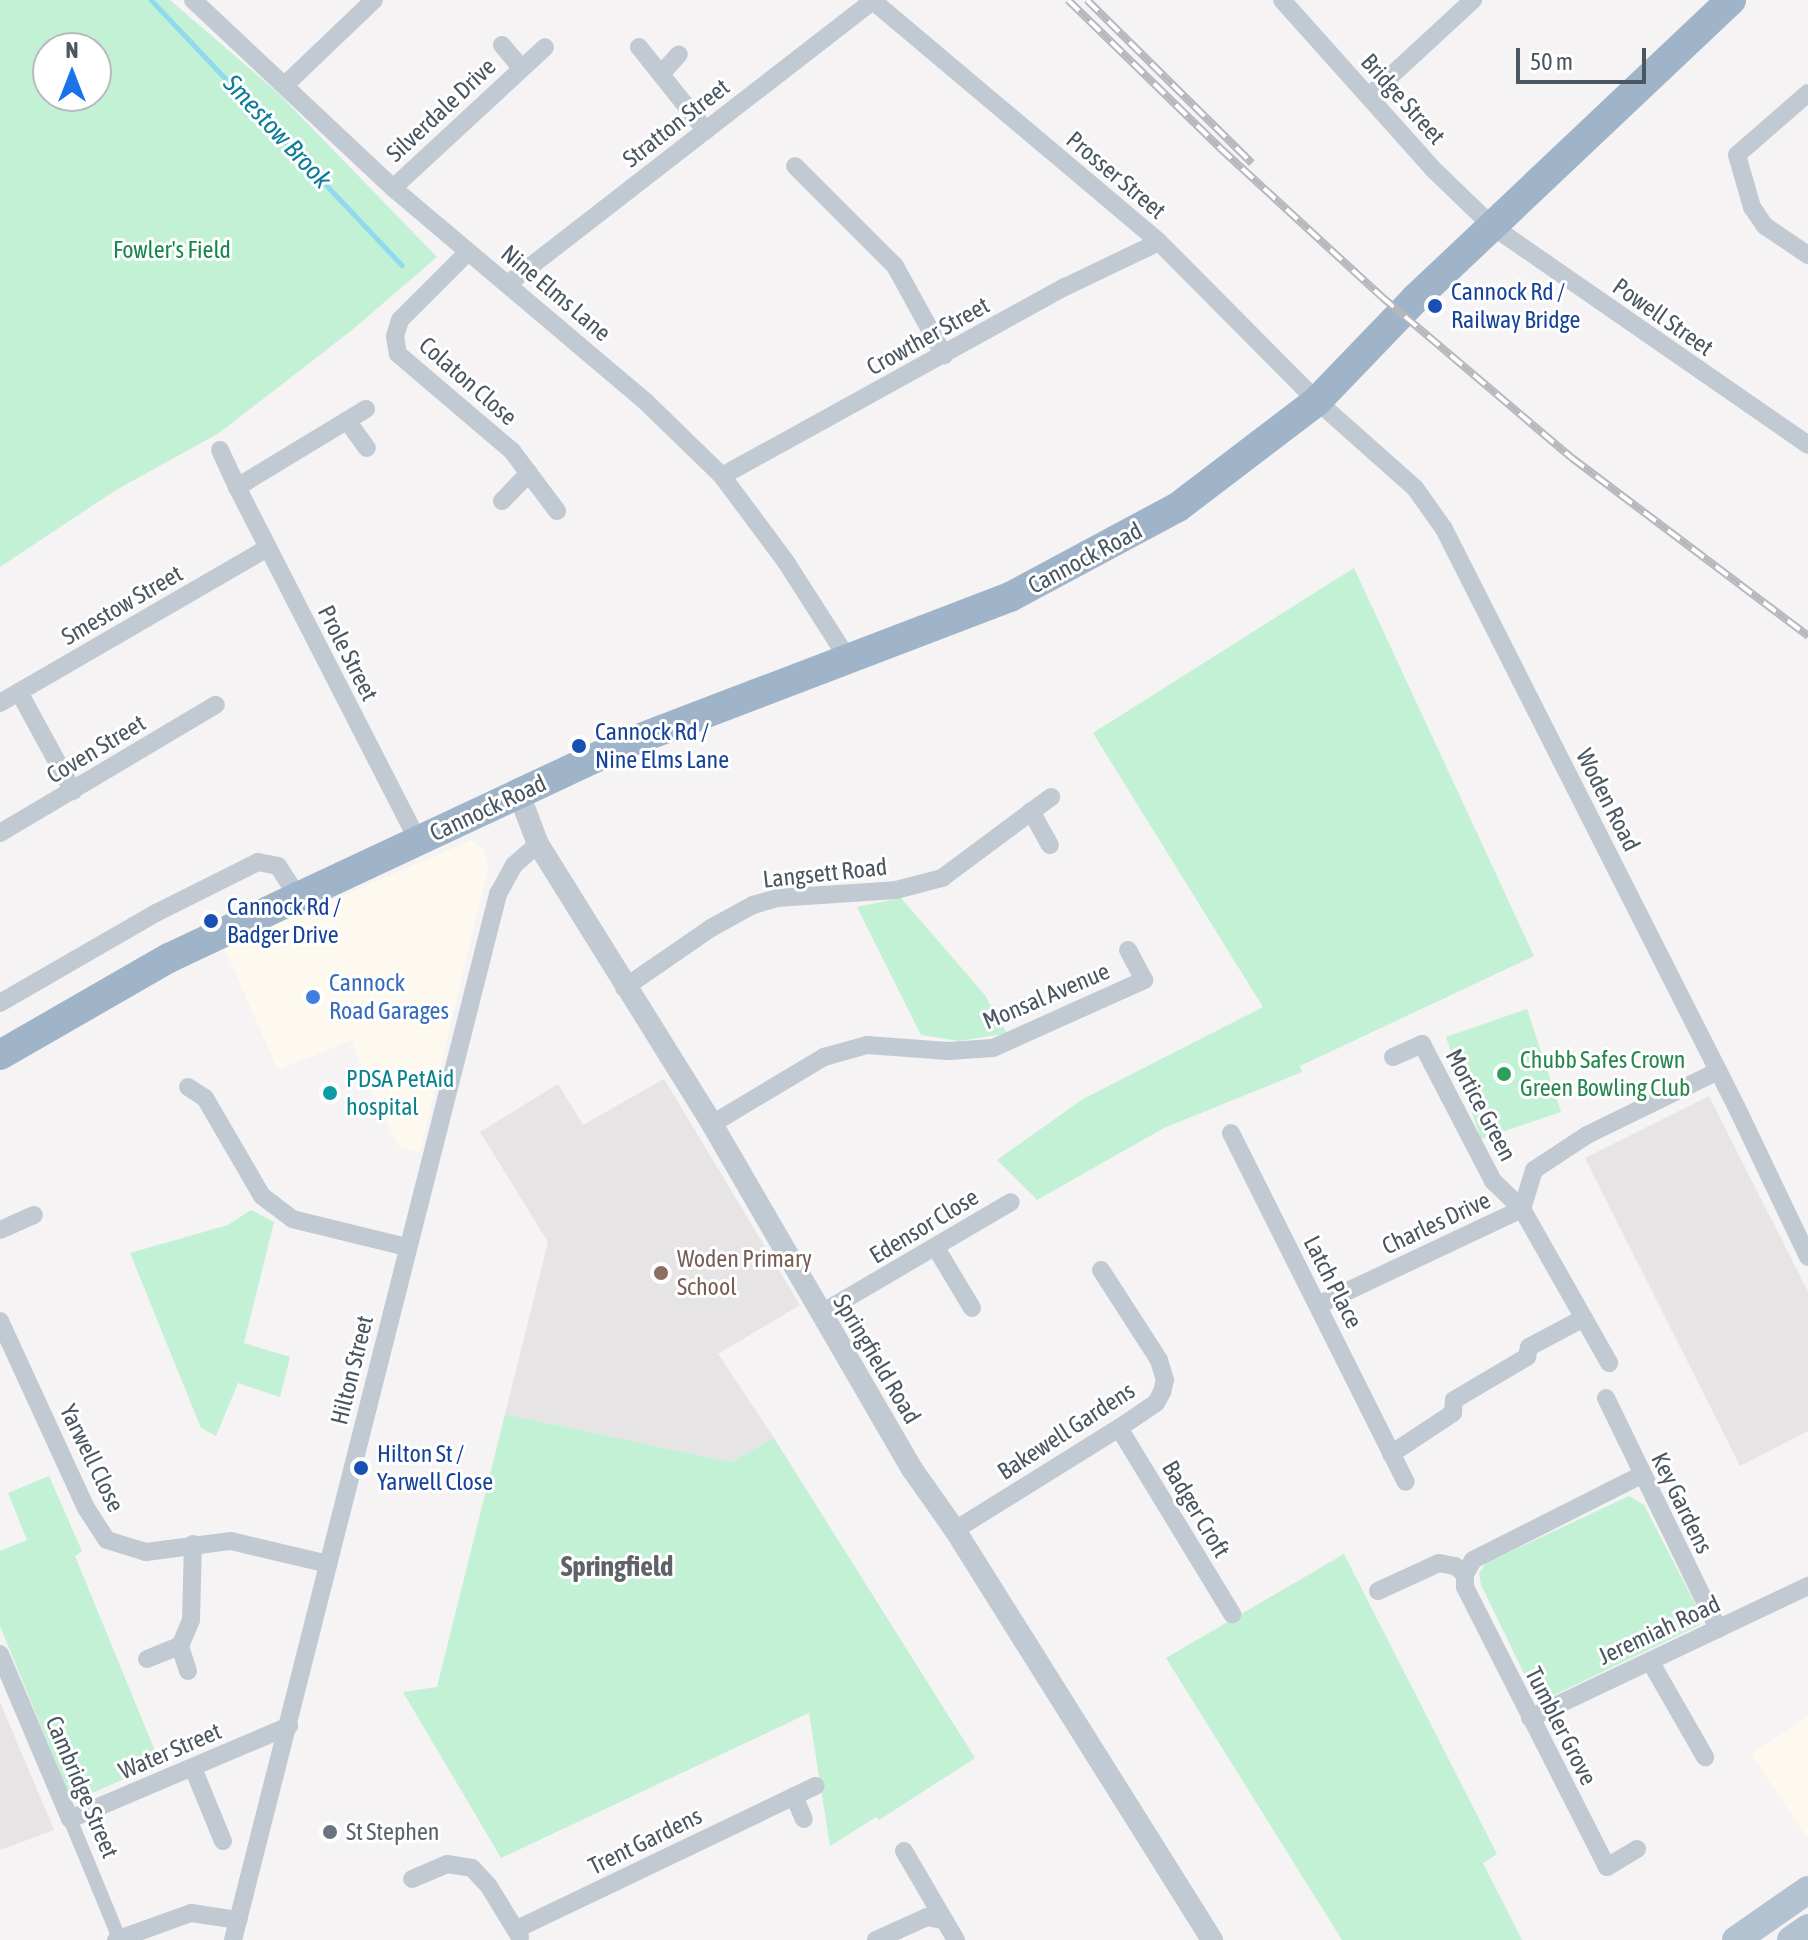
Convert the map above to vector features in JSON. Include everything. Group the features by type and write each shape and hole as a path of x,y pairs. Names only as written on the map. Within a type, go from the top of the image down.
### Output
{"highway":[{"name":"Cannock Road","path":"0,1055 169,958 625,744 1010,597 1097,554 1178,507 1317,401 1492,226 1731,0"}],"main road":[{"path":"1736,1940 1808,1890"},
{"path":"1791,1940 1808,1928"}],"street":[{"name":"Nine Elms Lane","path":"193,0 393,188 645,401 722,476 786,562 848,659"},
{"path":"285,85 374,0"},
{"name":"Bridge Street","path":"1282,0 1434,170 1492,226"},
{"path":"1369,96 1473,0"},
{"name":"Stratton Street","path":"509,283 872,1"},
{"name":"Prosser Street","path":"872,1 1159,242 1317,401"},
{"name":"Silverdale Drive","path":"502,45 521,68"},
{"name":"Silverdale Drive","path":"393,188 545,47"},
{"path":"639,47 706,131"},
{"path":"662,73 679,54"},
{"path":"1808,93 1747,143 1737,155 1752,207 1765,226 1808,255"},
{"path":"795,166 895,266 944,355"},
{"name":"Powell Street","path":"1492,226 1808,445"},
{"name":"Crowther Street","path":"722,476 1065,287 1159,242"},
{"name":"Colaton Close","path":"468,252 400,320 395,336 398,354 512,451 557,511"},
{"name":"Woden Road","path":"1317,401 1415,488 1444,529 1718,1071 1808,1257"},
{"path":"237,487 366,409"},
{"path":"348,422 367,448"},
{"name":"Prole Street","path":"220,450 418,841"},
{"path":"502,501 529,473"},
{"name":"Smestow Street","path":"0,703 267,548"},
{"path":"19,692 73,791"},
{"name":"Coven Street","path":"0,833 216,705"},
{"name":"Springfield Road","path":"519,794 538,844 624,988 712,1124 912,1469 955,1530 1212,1940"},
{"name":"Langsett Road","path":"624,988 711,928 753,905 777,898 896,890 942,878 1051,797"},
{"path":"1031,811 1050,845"},
{"name":"Hilton Street","path":"233,1940 255,1843 268,1810 498,894 514,865 538,844"},
{"path":"0,1003 156,913 258,862 278,866 298,897"},
{"name":"Monsal Avenue","path":"712,1124 824,1057 867,1045 948,1051 993,1048 1144,980 1128,950"},
{"name":"Mortice Green","path":"1393,1057 1422,1044 1493,1181 1522,1209"},
{"name":"Charles Drive","path":"1318,1305 1522,1209 1534,1170 1587,1135 1718,1071"},
{"path":"188,1087 205,1098 262,1196 292,1219 407,1247"},
{"name":"Latch Place","path":"1231,1133 1406,1482"},
{"name":"Edensor Close","path":"820,1314 1011,1202"},
{"path":"1522,1209 1609,1363"},
{"path":"0,1230 34,1215"},
{"path":"936,1248 972,1308"},
{"name":"Bakewell Gardens","path":"955,1530 1156,1403 1165,1380 1159,1360 1101,1270"},
{"path":"1391,1454 1453,1413 1454,1400 1527,1357 1529,1347 1584,1318"},
{"name":"Yarwell Close","path":"0,1321 86,1508 107,1540 146,1552 231,1541 328,1564"},
{"name":"Key Gardens","path":"1606,1398 1718,1629"},
{"name":"Badger Croft","path":"1119,1428 1232,1614"},
{"path":"1378,1591 1439,1563 1455,1566 1465,1574 1473,1560 1641,1475"},
{"path":"188,1671 180,1646 191,1620 193,1544"},
{"name":"Tumbler Grove","path":"1465,1574 1465,1587 1607,1867 1637,1849"},
{"name":"Jeremiah Road","path":"1530,1718 1808,1586"},
{"path":"147,1659 180,1646"},
{"name":"Cambridge Street","path":"0,1654 118,1939"},
{"path":"1650,1661 1705,1757"},
{"name":"Water Street","path":"70,1819 289,1726"},
{"path":"193,1768 223,1841"},
{"name":"Trent Gardens","path":"519,1935 815,1786"},
{"path":"794,1796 804,1819"},
{"path":"904,1851 956,1940"},
{"path":"412,1879 447,1864 472,1868 519,1935"},
{"path":"118,1939 191,1913 238,1920"},
{"path":"876,1940 927,1917 943,1920"}],"shaded area":[{"path":"472,840 484,850 488,869 420,1152 399,1147 369,1087 352,1040 278,1070 224,947"},
{"name":"Woden Primary School","path":"664,1079 800,1305 718,1354 774,1438 731,1462 505,1414 548,1242 480,1132 558,1084 583,1125"},
{"path":"1709,1096 1808,1292 1808,1431 1740,1466 1585,1158"},
{"path":"0,1702 54,1830 0,1850"},
{"path":"1808,1717 1808,1840 1751,1754"}],"green space":[{"name":"Fowler's Field","path":"0,0 170,0 278,93 437,257 352,330 219,433 116,490 0,567"},
{"path":"1354,568 1534,956 1300,1066 1302,1072 1164,1128 1037,1200 997,1160 1083,1099 1263,1007 1093,733"},
{"path":"901,898 984,994 1006,1031 1004,1034 959,1041 921,1035 857,907"},
{"name":"Chubb Safes Crown Green Bowling Club","path":"1527,1009 1561,1112 1481,1139 1446,1037"},
{"path":"251,1210 274,1222 244,1343 290,1357 280,1397 238,1383 216,1436 201,1428 130,1253 228,1225"},
{"path":"505,1414 731,1462 774,1438 975,1758 879,1820 876,1817 830,1846 809,1713 501,1858 403,1692 437,1687"},
{"path":"49,1476 82,1551 75,1556 160,1763 72,1802 0,1626 0,1551 27,1540 8,1493"},
{"path":"1629,1496 1644,1505 1701,1615 1700,1625 1544,1700 1537,1700 1481,1585 1479,1573 1486,1563"},
{"path":"1344,1554 1497,1854 1483,1863 1522,1940 1342,1940 1166,1658"}],"waterway":[{"name":"Smestow Brook","path":"151,0 402,265"}],"railway":[{"path":"1068,0 1220,148 1382,297 1572,458 1808,636"},
{"path":"1087,0 1252,163"}],"place":[{"name":"Cannock Rd / Railway Bridge","path":"1435,306"},
{"name":"Cannock Rd / Nine Elms Lane","path":"579,746"},
{"name":"Cannock Rd / Badger Drive","path":"211,921"},
{"name":"Cannock Road Garages","path":"313,997"},
{"name":"Chubb Safes Crown Green Bowling Club","path":"1504,1074"},
{"name":"PDSA PetAid hospital","path":"330,1093"},
{"name":"Woden Primary School","path":"661,1273"},
{"name":"Hilton St / Yarwell Close","path":"361,1468"},
{"name":"St Stephen","path":"330,1832"}],"district":[{"name":"Springfield","path":"617,1566"}]}
